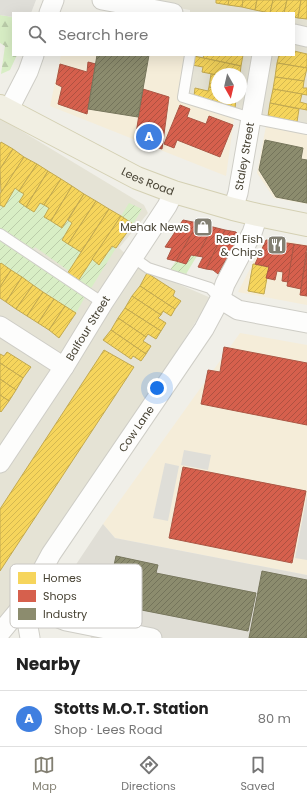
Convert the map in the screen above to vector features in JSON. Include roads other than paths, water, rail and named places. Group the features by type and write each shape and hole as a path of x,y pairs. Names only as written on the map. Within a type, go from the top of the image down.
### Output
{"main road":[{"name":"Lees Road","path":"4,109 137,178 174,192 258,216 307,225"}],"street":[{"path":"50,12 54,0"},
{"path":"102,0 168,12"},
{"path":"295,34 307,37"},
{"path":"4,109 28,72 34,56"},
{"name":"Staley Street","path":"233,209 238,193 262,56"},
{"name":"Balfour Street","path":"0,463 64,367 103,303 134,258 167,206 174,192"},
{"name":"Cow Lane","path":"46,564 204,329 220,299 224,284 252,233 258,216"},
{"path":"220,299 238,310 307,323"},
{"path":"0,326 64,367"},
{"name":"Cow Lane","path":"1,631 10,620"},
{"path":"28,628 30,638"},
{"path":"104,628 152,638"}],"lane":[{"path":"190,56 183,97 251,118 307,129"},
{"path":"0,234 103,303"},
{"path":"134,258 148,268 210,288 220,299"}],"place":[{"name":"Stotts M.O.T. Station","path":"149,137"},
{"name":"Mehak News","path":"203,227"},
{"name":"Reel Fish & Chips","path":"277,245"}]}
